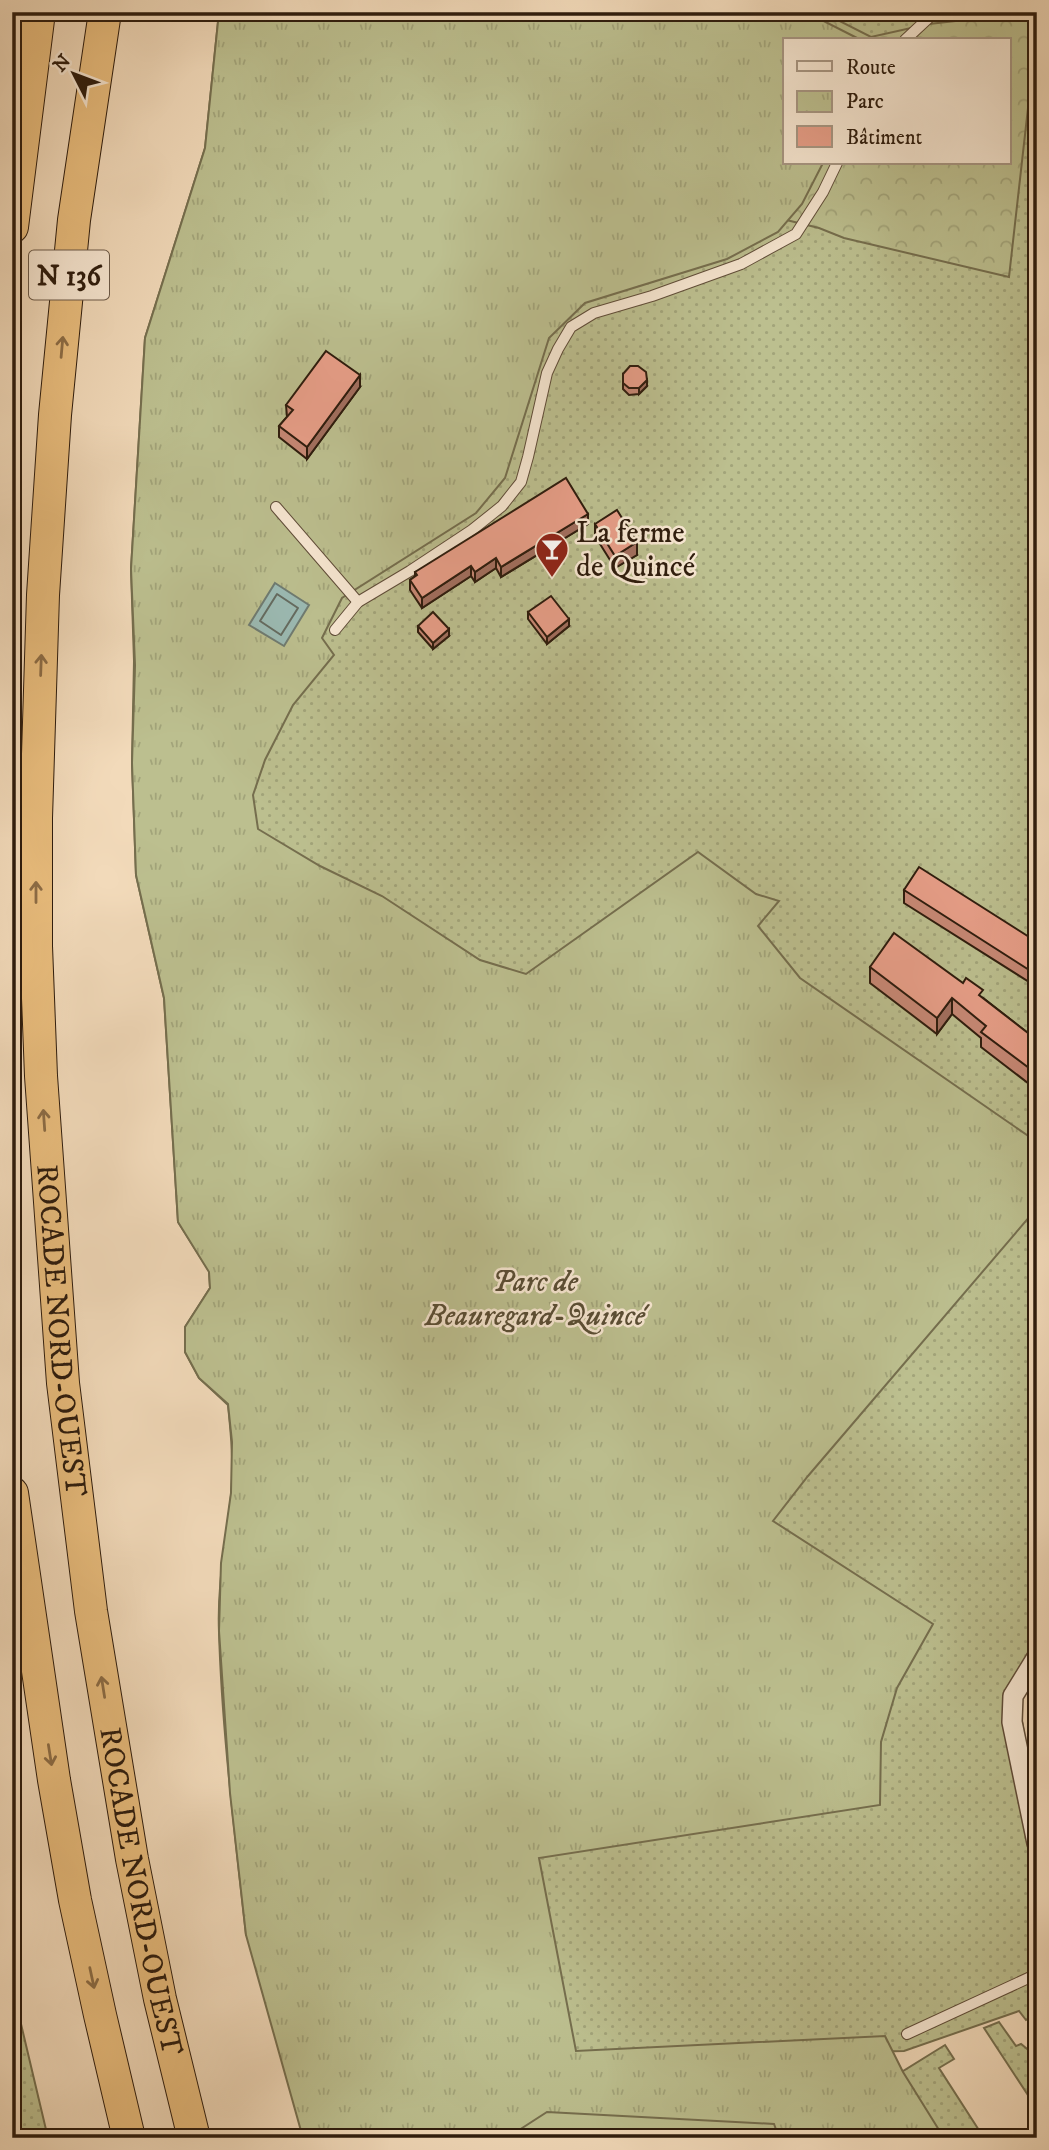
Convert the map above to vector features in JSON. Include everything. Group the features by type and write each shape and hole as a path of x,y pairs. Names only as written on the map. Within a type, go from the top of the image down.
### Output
{"highway":[{"name":"N 136","path":"12,227 39,12"},
{"name":"ROCADE NORD-OUEST","path":"105,12 74,220 55,415 43,595 36,818 36,946 41,1076 63,1383 91,1611 135,1871 160,1999 194,2138"},
{"path":"86,135 124,12"},
{"path":"12,1493 54,1780 75,1900 129,2138"}],"street":[{"path":"1037,1657 1013,1696 1012,1722 1037,1843"}],"lane":[{"path":"907,38 935,12"},
{"path":"335,630 358,602 472,530 509,498 520,482 528,457 547,373 571,327 594,313 741,264 796,234 823,192 837,164"},
{"path":"276,507 358,602"},
{"path":"907,2034 1037,1974"}],"green space":[{"name":"Parc de Beauregard-Quincé","path":"219,12 1037,12 1037,1659 1017,1690 1037,1814 1037,2013 1026,2020 1019,2011 904,2051 424,2062 246,1935 226,1746 219,1632 221,1580 232,1484 228,1405 199,1378 185,1352 185,1327 210,1288 209,1271 178,1222 164,998 136,875 132,763 134,661 131,569 145,338 205,148"},
{"name":"Parc de Beauregard-Quincé","path":"219,12 806,12 857,38 783,38 783,164 822,164 802,204 778,232 727,259 585,303 549,338 505,478 476,513 342,598 322,638 334,655 293,705 265,760 253,795 258,829 320,866 382,896 480,960 526,974 698,852 756,894 779,901 758,926 800,978 1037,1142 1037,1208 808,1476 773,1521 933,1624 897,1688 881,1742 880,1805 539,1858 576,2051 885,2036 903,2072 944,2138 303,2138 246,1935 230,1793 219,1631 221,1563 231,1493 232,1442 228,1404 199,1378 185,1352 185,1327 210,1288 209,1272 178,1222 164,998 136,875 132,763 135,665 131,569 145,338 205,148"},
{"path":"337,12 822,12 871,37 929,24 1037,12 1009,277 844,238 819,228 766,215"},
{"path":"12,1986 48,2138 12,2138"},
{"path":"999,2022 1016,2046 1021,2044 1037,2057 1037,2109 984,2028"},
{"path":"945,2045 954,2059 939,2068 984,2138 509,2138 903,2071"},
{"path":"547,2112 774,2124 779,2138 516,2138 516,2132"}],"water":[{"path":"275,583 309,605 284,646 249,625"}],"building":[{"path":"326,351 360,375 307,447 279,426 293,410 286,405"},
{"path":"630,366 638,366 646,372 647,380 639,388 629,388 623,383 623,374"},
{"path":"566,478 588,514 501,567 496,558 475,572 471,566 422,598 410,580 417,575 415,572"},
{"path":"617,510 637,542 615,556 595,524"},
{"path":"551,596 569,619 547,637 528,612"},
{"path":"433,612 449,629 433,643 418,626"},
{"path":"919,867 1037,942 1037,975 904,890"},
{"path":"894,933 963,983 966,978 983,990 979,995 1037,1040 1037,1074 981,1032 986,1026 952,998 937,1018 870,967"}],"place":[{"name":"La ferme de Quincé","path":"552,579"}]}
